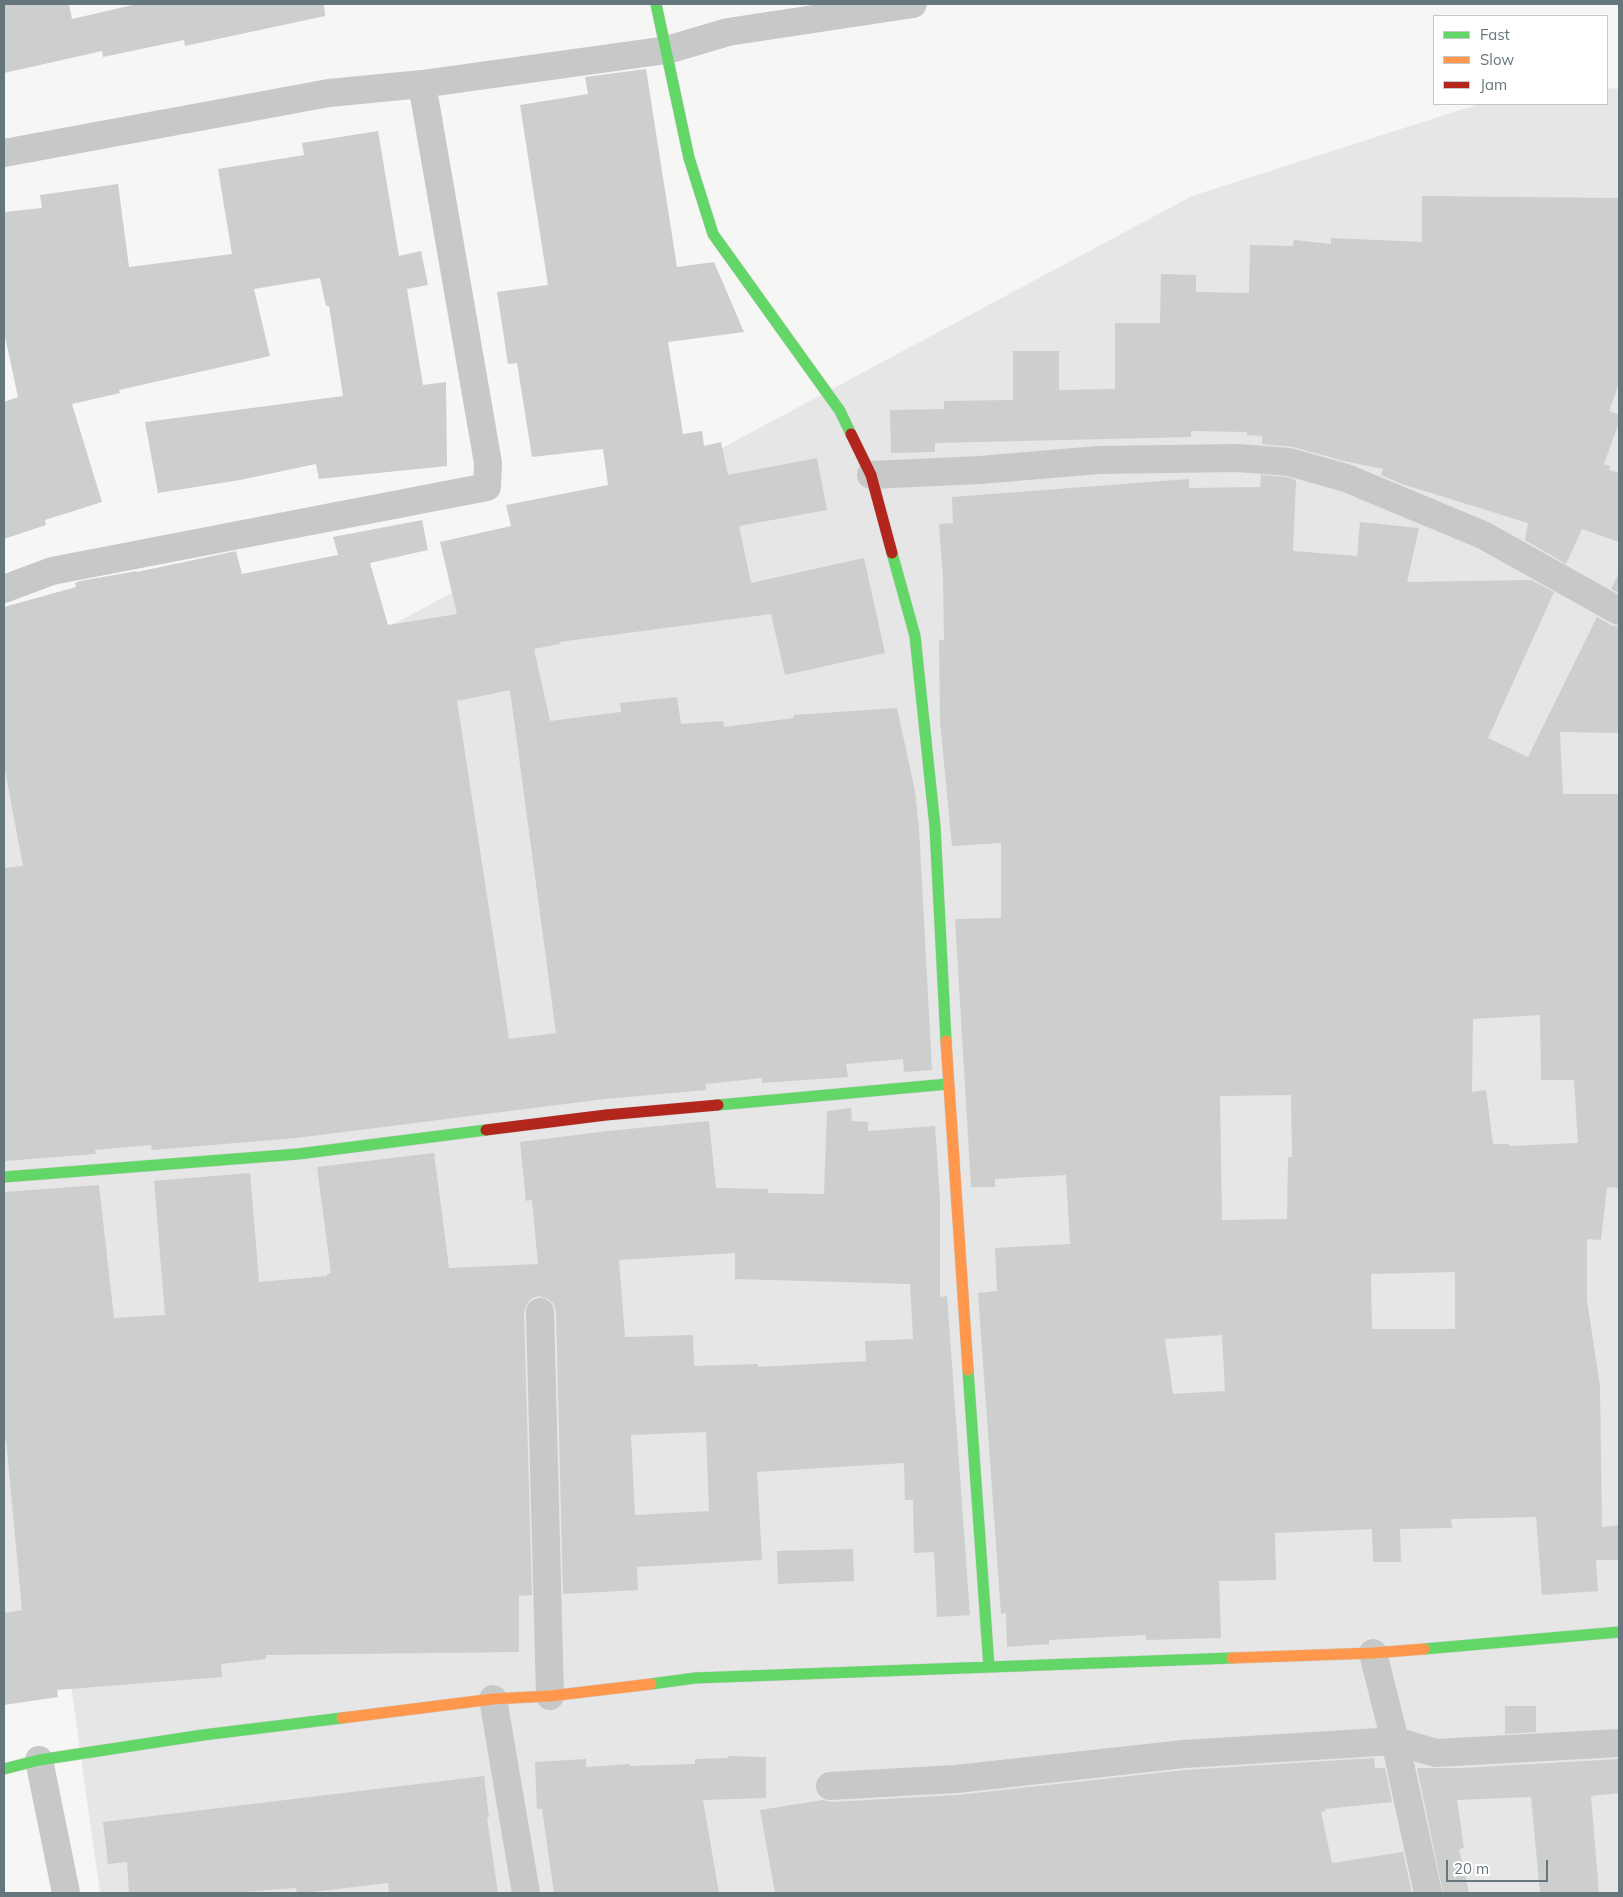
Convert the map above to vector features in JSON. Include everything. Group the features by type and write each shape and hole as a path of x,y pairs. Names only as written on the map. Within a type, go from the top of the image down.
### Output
{"street":[{"path":"656,4 689,158 713,234 840,411 871,475 915,636 935,827 948,1084 989,1667"},
{"path":"4,153 329,93 422,84 667,50 728,32 913,4"},
{"path":"4,590 52,571 487,487 488,464 422,84"},
{"path":"871,475 980,470 1098,460 1238,458 1289,462 1346,478 1482,535 1619,610"},
{"path":"4,1177 298,1154 606,1115 948,1084"},
{"path":"540,1312 550,1696"},
{"path":"4,1769 39,1760 203,1735 493,1698 550,1696 695,1678 1373,1654 1619,1632"},
{"path":"1373,1654 1395,1741 1428,1893"},
{"path":"493,1698 526,1893"},
{"path":"830,1786 956,1778 1184,1754 1395,1741 1436,1753 1619,1743"},
{"path":"39,1760 66,1893"}],"shaded area":[{"path":"1608,88 1619,89 1619,1893 100,1893 64,1635 4,1650 4,766 267,692 1192,196 1476,105 1608,105"}],"building":[{"path":"4,4 69,4 72,19 137,4 324,4 325,16 185,46 184,40 103,57 102,51 4,73"},
{"path":"646,69 677,267 714,262 744,332 668,342 683,434 702,431 704,446 721,442 728,475 817,458 827,510 739,526 751,583 864,558 885,653 785,675 771,614 559,642 560,644 534,649 550,721 621,712 620,703 677,697 681,724 723,721 724,727 794,718 794,715 897,708 915,791 919,828 932,1070 904,1072 903,1059 846,1064 848,1077 762,1083 762,1078 706,1084 706,1090 605,1099 296,1138 152,1150 151,1145 95,1150 96,1154 5,1161 4,868 23,866 4,765 4,607 76,587 75,583 80,581 137,572 236,551 242,574 338,555 333,537 422,520 428,550 370,563 388,625 457,614 440,542 511,526 506,505 608,485 603,449 532,457 517,363 508,364 497,292 548,285 520,105 588,94 585,77","holes":["510,690 556,1033 509,1039 457,701"]},
{"path":"378,131 399,256 421,251 428,285 407,289 423,385 446,382 447,466 319,479 316,464 240,480 158,493 145,422 343,396 329,306 326,306 320,278 254,289 270,356 119,390 120,393 72,404 102,502 45,520 46,525 4,539 4,402 18,397 4,332 4,212 42,208 40,195 118,184 129,267 232,254 218,169 304,155 302,143"},
{"path":"1422,196 1619,198 1619,383 1609,411 1619,415 1619,422 1604,464 1610,466 1609,470 1619,473 1619,542 1582,529 1566,564 1525,540 1528,523 1402,484 1381,475 1383,469 1293,447 1262,444 1262,436 1247,435 1247,432 1191,431 1191,437 935,443 935,452 891,453 890,410 944,409 944,401 1013,400 1013,351 1059,351 1059,390 1115,389 1115,323 1160,323 1161,274 1196,275 1196,292 1249,293 1250,245 1293,246 1294,240 1331,244 1331,238 1422,242"},
{"path":"1261,475 1286,477 1296,480 1293,551 1357,556 1360,522 1419,528 1407,582 1531,580 1554,592 1488,738 1528,757 1597,617 1619,627 1619,733 1560,732 1563,794 1619,794 1619,1188 1607,1187 1601,1240 1587,1239 1587,1300 1600,1386 1602,1527 1619,1525 1619,1560 1596,1560 1598,1591 1542,1595 1536,1517 1451,1519 1452,1528 1400,1529 1401,1562 1373,1562 1372,1529 1275,1533 1276,1580 1219,1581 1221,1638 1146,1640 1146,1635 1049,1640 1049,1644 1007,1647 1006,1613 1001,1614 978,1293 997,1291 995,1248 1070,1244 1066,1175 995,1179 995,1187 971,1187 955,919 1001,918 1001,843 952,846 940,721 939,640 944,640 943,578 939,524 953,523 952,497 1189,479 1189,488 1260,487","holes":["1540,1015 1541,1080 1574,1080 1578,1143 1509,1146 1509,1144 1493,1144 1486,1090 1472,1092 1473,1019","1291,1095 1292,1157 1288,1157 1287,1219 1222,1220 1220,1096","1455,1272 1455,1329 1372,1329 1371,1274","1222,1335 1225,1391 1173,1394 1165,1339"]},
{"path":"1619,573 1619,593 1611,589"},
{"path":"851,1108 852,1121 868,1122 868,1131 935,1126 940,1199 940,1297 947,1296 970,1615 937,1617 934,1552 914,1553 913,1500 905,1500 904,1463 757,1472 762,1560 637,1567 638,1590 563,1594 556,1312 554,1304 548,1299 539,1296 532,1298 524,1312 532,1595 519,1596 519,1652 266,1655 266,1659 221,1664 222,1677 57,1690 58,1697 4,1705 4,1613 22,1610 6,1440 4,1441 4,1192 99,1185 114,1318 165,1315 154,1181 250,1173 259,1282 327,1276 327,1274 331,1273 317,1167 434,1153 449,1268 538,1264 532,1200 526,1201 520,1142 709,1121 716,1188 768,1189 768,1193 824,1194 827,1111","holes":["735,1253 735,1279 910,1284 913,1339 865,1341 866,1361 758,1367 758,1364 694,1366 693,1335 625,1337 619,1260","706,1432 709,1511 635,1515 631,1435"]},
{"path":"853,1549 854,1581 778,1584 777,1551"},
{"path":"1505,1706 1536,1706 1536,1732 1505,1734"},
{"path":"728,1756 766,1757 766,1798 703,1800 719,1893 554,1893 542,1809 537,1809 535,1762 586,1759 586,1767 630,1764 630,1766 695,1764 695,1759 728,1758"},
{"path":"1374,1758 1375,1768 1385,1768 1392,1802 1325,1809 1326,1811 1321,1812 1332,1863 1403,1852 1412,1893 775,1893 760,1810 823,1800 831,1802 957,1795 1185,1770"},
{"path":"1619,1759 1619,1793 1591,1796 1599,1893 1540,1893 1531,1797 1457,1800 1464,1848 1459,1849 1469,1893 1443,1893 1417,1768 1463,1768"},
{"path":"484,1776 489,1817 487,1818 498,1893 389,1893 388,1883 304,1893 297,1893 296,1888 233,1893 129,1893 127,1862 108,1864 103,1822"}],"traffic: fast":[{"path":"656,4 689,158 713,234 840,411 851,434"},
{"path":"892,553 915,636 935,827 946,1041"},
{"path":"718,1105 948,1084"},
{"path":"4,1177 298,1154 486,1130"},
{"path":"968,1370 989,1667"},
{"path":"1424,1649 1619,1632"},
{"path":"651,1684 695,1678 1232,1658"},
{"path":"4,1769 39,1760 203,1735 342,1718"}],"traffic: slow":[{"path":"946,1041 968,1370"},
{"path":"1232,1658 1373,1653 1424,1649"},
{"path":"342,1718 493,1699 550,1696 651,1684"}],"traffic: jam":[{"path":"851,434 871,475 892,553"},
{"path":"486,1130 606,1115 718,1105"}]}
